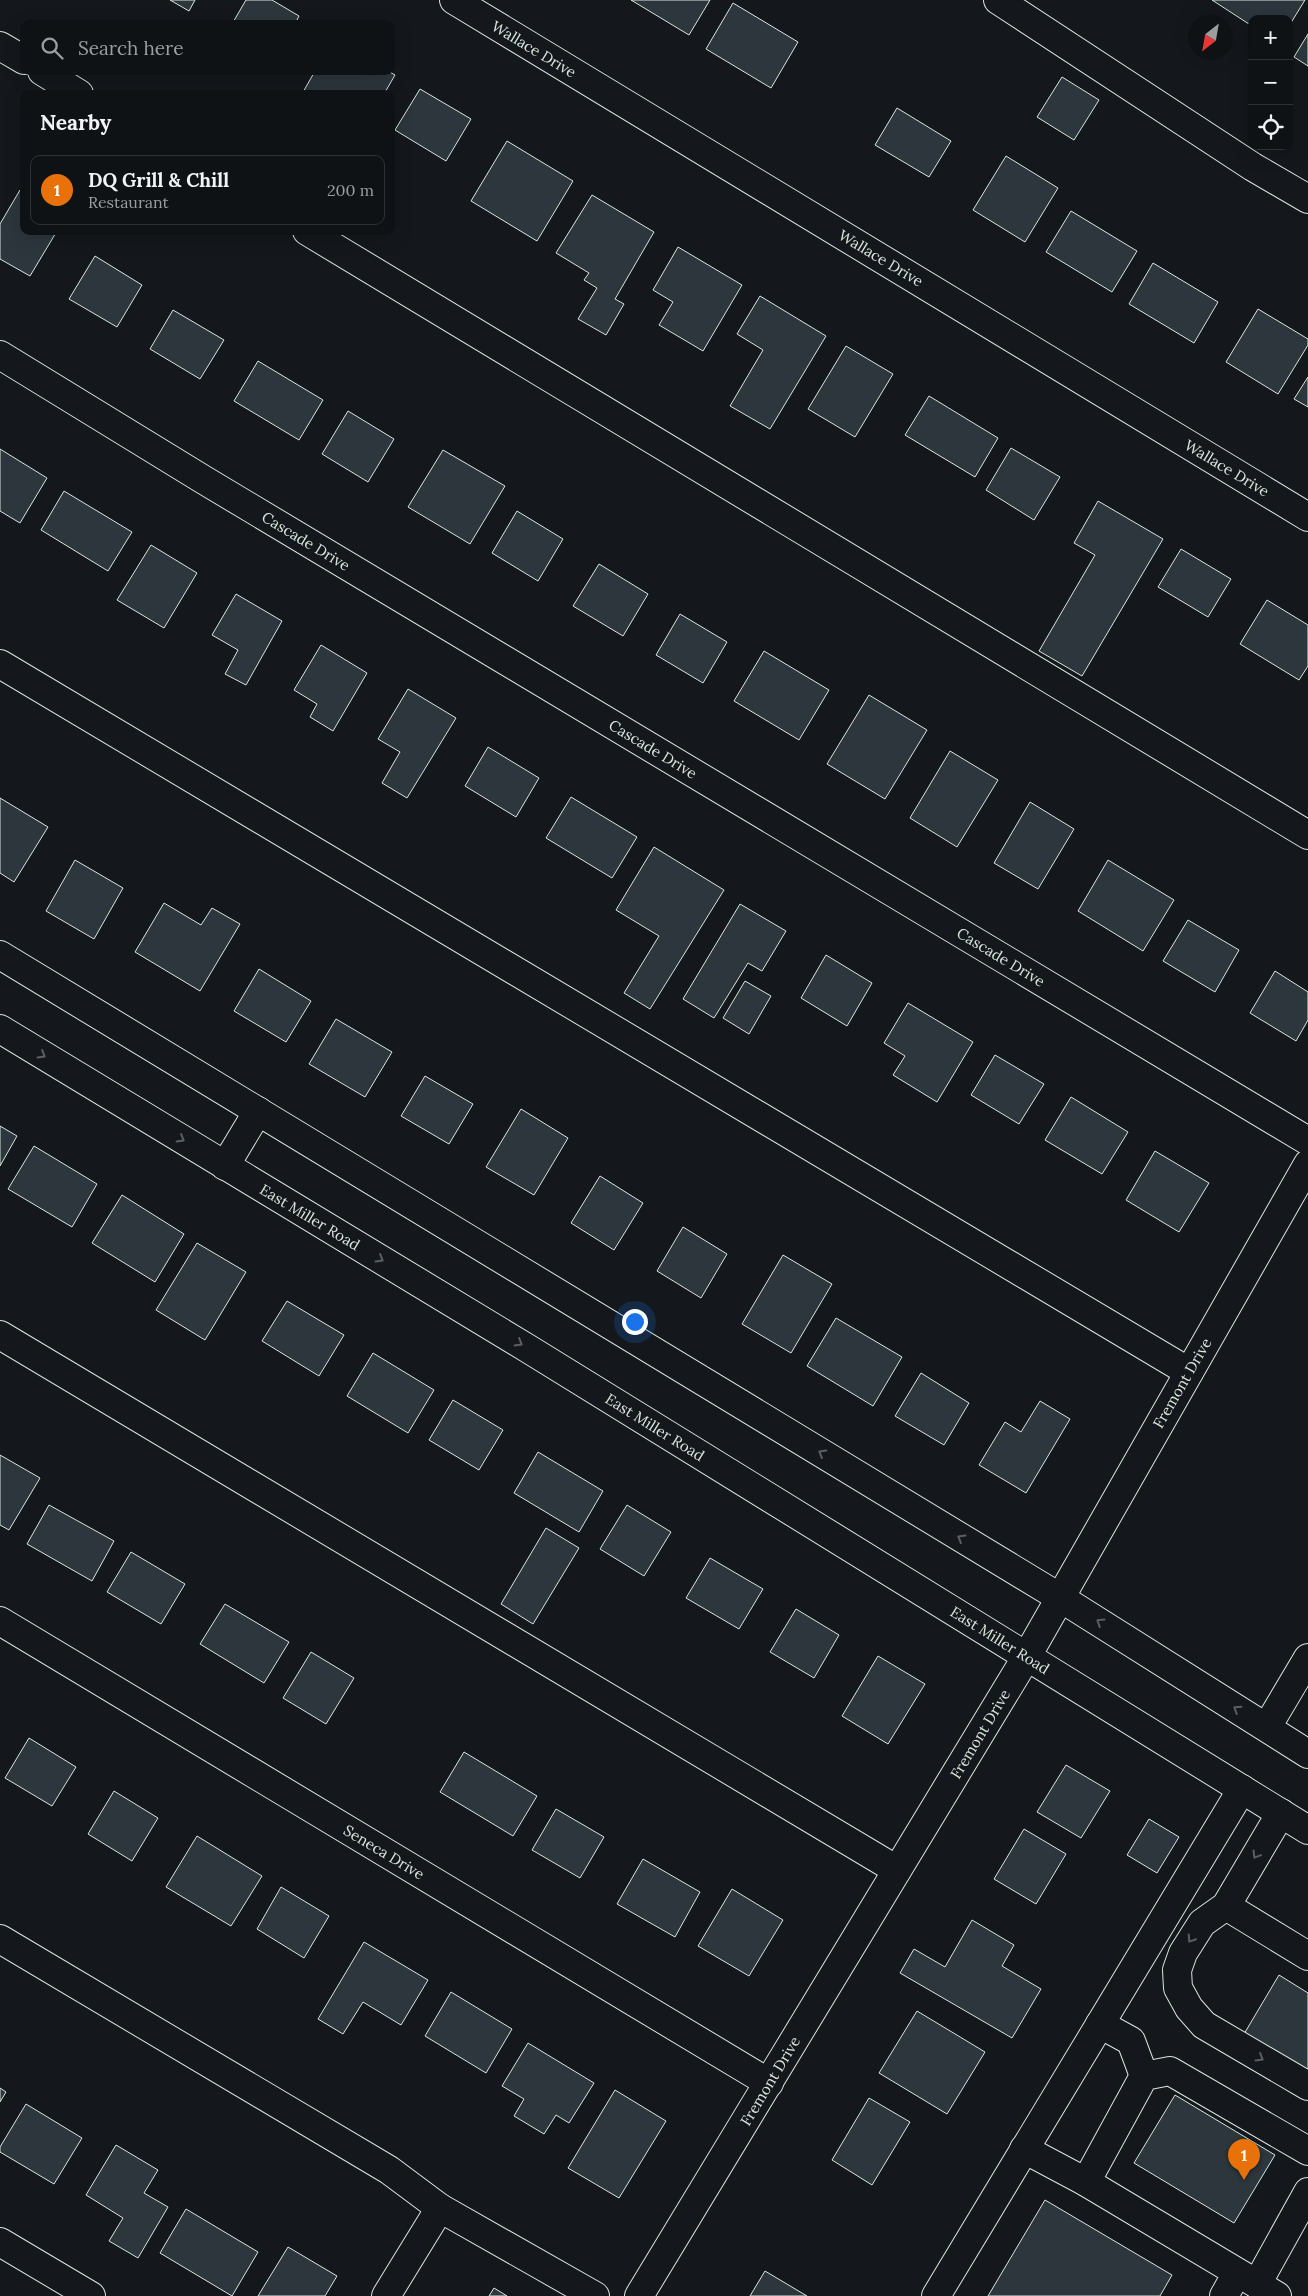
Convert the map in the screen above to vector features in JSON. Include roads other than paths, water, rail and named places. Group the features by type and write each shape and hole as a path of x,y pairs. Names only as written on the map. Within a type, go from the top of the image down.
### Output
{"street":[{"name":"Wallace Drive","path":"454,0 1308,517"},
{"path":"998,0 1253,167 1308,199"},
{"path":"0,46 20,58"},
{"path":"48,75 73,90"},
{"path":"314,235 1308,835"},
{"name":"Cascade Drive","path":"0,355 204,480 1308,1141"},
{"path":"0,664 1189,1372"},
{"path":"0,955 1059,1597 1308,1754"},
{"name":"East Miller Road","path":"0,1029 527,1348 1308,1830"},
{"path":"225,1166 258,1111"},
{"name":"Fremont Drive","path":"639,2296 1027,1656 1308,1164"},
{"path":"0,1335 898,1870"},
{"name":"Seneca Drive","path":"0,1621 769,2083"},
{"path":"1267,1727 1308,1658"},
{"path":"936,2296 1242,1789"},
{"path":"1281,1814 1226,1906 1202,1923 1183,1952 1177,1970 1177,1978 1178,1988 1189,2008 1204,2025 1308,2086"},
{"path":"1226,1906 1308,1956"},
{"path":"0,1939 389,2170 440,2208 595,2296"},
{"path":"1141,1956 1177,1978"},
{"path":"1100,2024 1131,2042 1144,2076"},
{"path":"1086,2182 1144,2076 1170,2070 1308,2151"},
{"path":"1024,2149 1086,2182 1249,2287 1308,2192"},
{"path":"386,2296 440,2208"},
{"path":"0,2242 91,2296"}],"place":[{"name":"DQ Grill & Chill","path":"1244,2180"}]}
